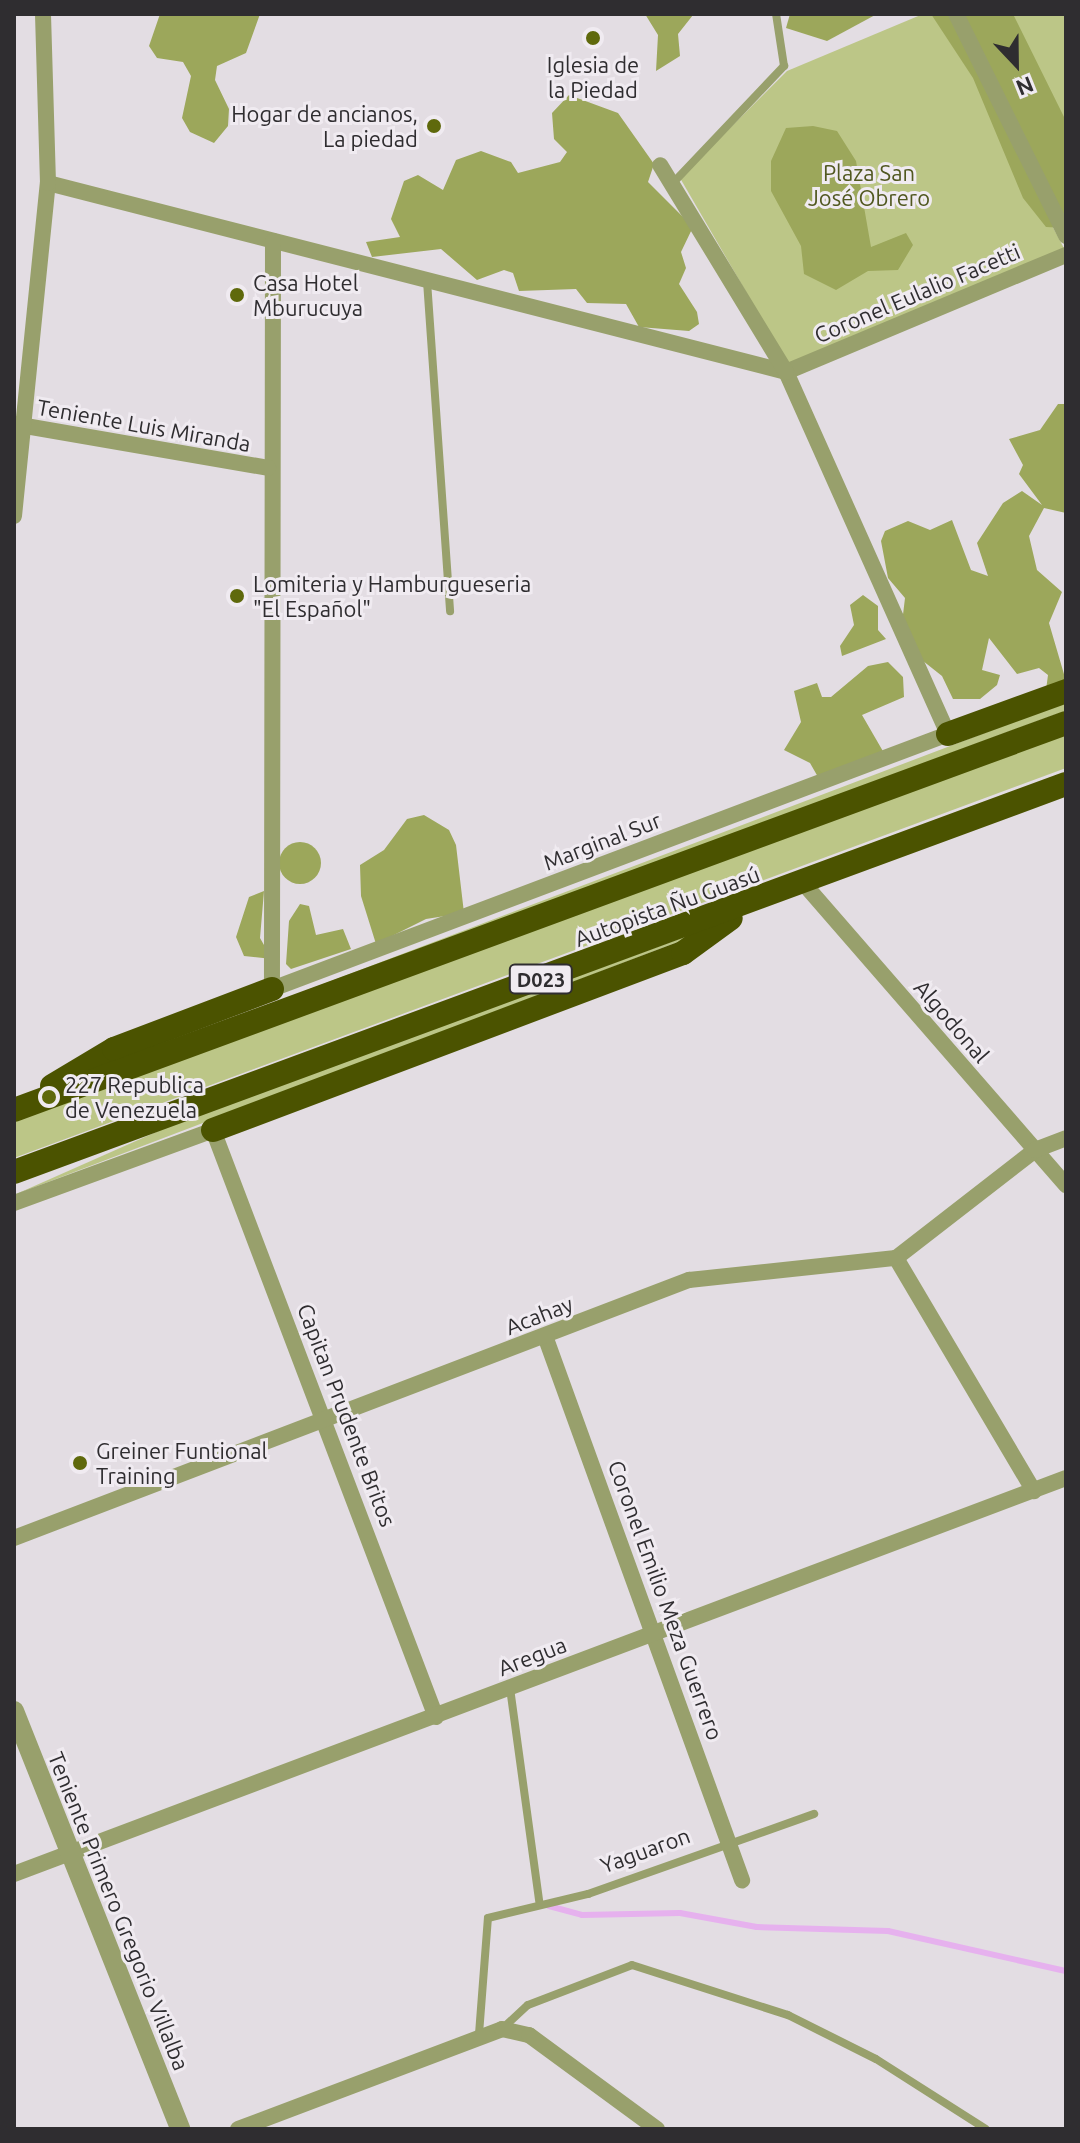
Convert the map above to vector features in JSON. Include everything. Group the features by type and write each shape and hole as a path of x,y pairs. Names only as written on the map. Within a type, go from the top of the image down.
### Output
{"highway":[{"path":"948,734 1066,691"},
{"name":"Autopista Ñu Guasú","path":"14,1110 1066,723"},
{"name":"Autopista Ñu Guasú","path":"14,1174 805,885 1066,784"},
{"path":"213,1130 683,953 751,903"},
{"path":"14,1110 114,1049 272,989"}],"street":[{"path":"14,516 19,426 48,183 43,14"},
{"path":"956,14 1066,236"},
{"path":"660,165 786,372 948,734"},
{"path":"48,183 786,372"},
{"path":"272,989 268,468 273,241"},
{"name":"Coronel Eulalio Facetti","path":"786,372 1066,255"},
{"name":"Teniente Luis Miranda","path":"19,426 268,468"},
{"name":"Marginal Sur","path":"272,989 948,734"},
{"name":"Algodonal","path":"805,885 1066,1185"},
{"path":"14,1203 213,1130"},
{"name":"Capitan Prudente Britos","path":"213,1130 326,1420 436,1717"},
{"name":"Acahay","path":"14,1538 720,1272 842,1268 896,1258 1035,1150 1066,1138"},
{"path":"896,1258 1034,1491"},
{"name":"Coronel Emilio Meza Guerrero","path":"545,1336 655,1632 742,1880"},
{"name":"Aregua","path":"14,1874 1066,1478"},
{"name":"Teniente Primero Gregorio Villalba","path":"14,1711 180,2129"},
{"path":"238,2129 479,2034 502,2029 529,2035 657,2129"}],"lane":[{"path":"671,184 784,66 776,14"},
{"path":"426,278 450,611"},
{"path":"510,1687 539,1901"},
{"name":"Yaguaron","path":"479,2034 488,1918 539,1901 588,1894 814,1814"},
{"path":"502,2029 528,2005 632,1965 788,2015 876,2059 986,2129"}],"green space":[{"path":"160,14 260,14 246,53 217,66 215,80 229,109 228,126 214,143 190,132 182,118 191,76 183,62 157,58 149,46"},
{"path":"645,14 693,15 678,34 680,56 656,71 658,35"},
{"path":"790,14 877,14 827,41 786,28"},
{"name":"Plaza San José Obrero","path":"923,14 940,14 1066,252 789,366 680,178 787,71"},
{"path":"931,14 1013,14 1066,121 1066,228 1046,227 1023,198 973,78"},
{"path":"1008,14 1066,14 1066,165 1059,167"},
{"path":"569,95 618,113 654,164 648,182 693,227 681,252 686,268 679,284 697,312 699,324 689,331 639,327 626,304 587,303 576,289 519,291 513,273 504,270 477,280 441,249 372,257 366,242 400,237 391,219 404,181 418,175 443,190 456,160 481,151 511,162 518,173 560,162 567,152 554,139 552,113"},
{"path":"813,126 837,131 856,161 871,247 906,233 913,245 898,270 868,271 836,290 804,274 801,246 771,191 771,161 786,128"},
{"path":"1058,404 1066,404 1066,513 1044,508 1029,536 1037,570 1062,592 1049,623 1066,681 1046,690 1048,675 1039,668 1017,674 989,638 982,670 1000,675 997,685 980,699 953,699 942,676 913,653 902,623 905,598 888,578 881,541 885,531 908,521 930,530 952,520 971,570 988,576 977,543 1003,503 1022,491 1042,505 1019,474 1023,465 1009,439 1040,430"},
{"path":"863,595 878,606 878,630 886,639 842,656 840,646 854,625 850,605"},
{"path":"888,662 903,677 904,697 862,715 884,753 818,777 810,763 784,750 801,722 794,691 817,683 822,697 831,697 868,666"},
{"path":"1066,702 1066,711 181,1038"},
{"path":"1066,732 1066,768 14,1158 14,1121"},
{"path":"424,815 449,830 456,845 464,913 426,919 376,944 361,896 360,865 384,850 407,819"},
{"path":"300,842 315,848 321,863 315,878 300,884 285,878 279,863 285,848"},
{"path":"264,891 260,938 272,959 244,956 236,937 249,897"},
{"path":"300,904 309,906 316,935 343,929 351,949 291,969 286,964 289,921"},
{"path":"690,935 683,940 14,1195 181,1121"}],"waterway":[{"path":"549,1906 582,1915 680,1913 757,1927 888,1931 1066,1971"}],"place":[{"name":"Iglesia de la Piedad","path":"593,38"},
{"name":"Hogar de ancianos, La piedad","path":"434,126"},
{"name":"Casa Hotel Mburucuya","path":"237,295"},
{"name":"Lomiteria y Hamburgueseria \"El Español\"","path":"237,596"},
{"name":"227 Republica de Venezuela","path":"49,1097"},
{"name":"Greiner Funtional Training","path":"80,1463"}]}
